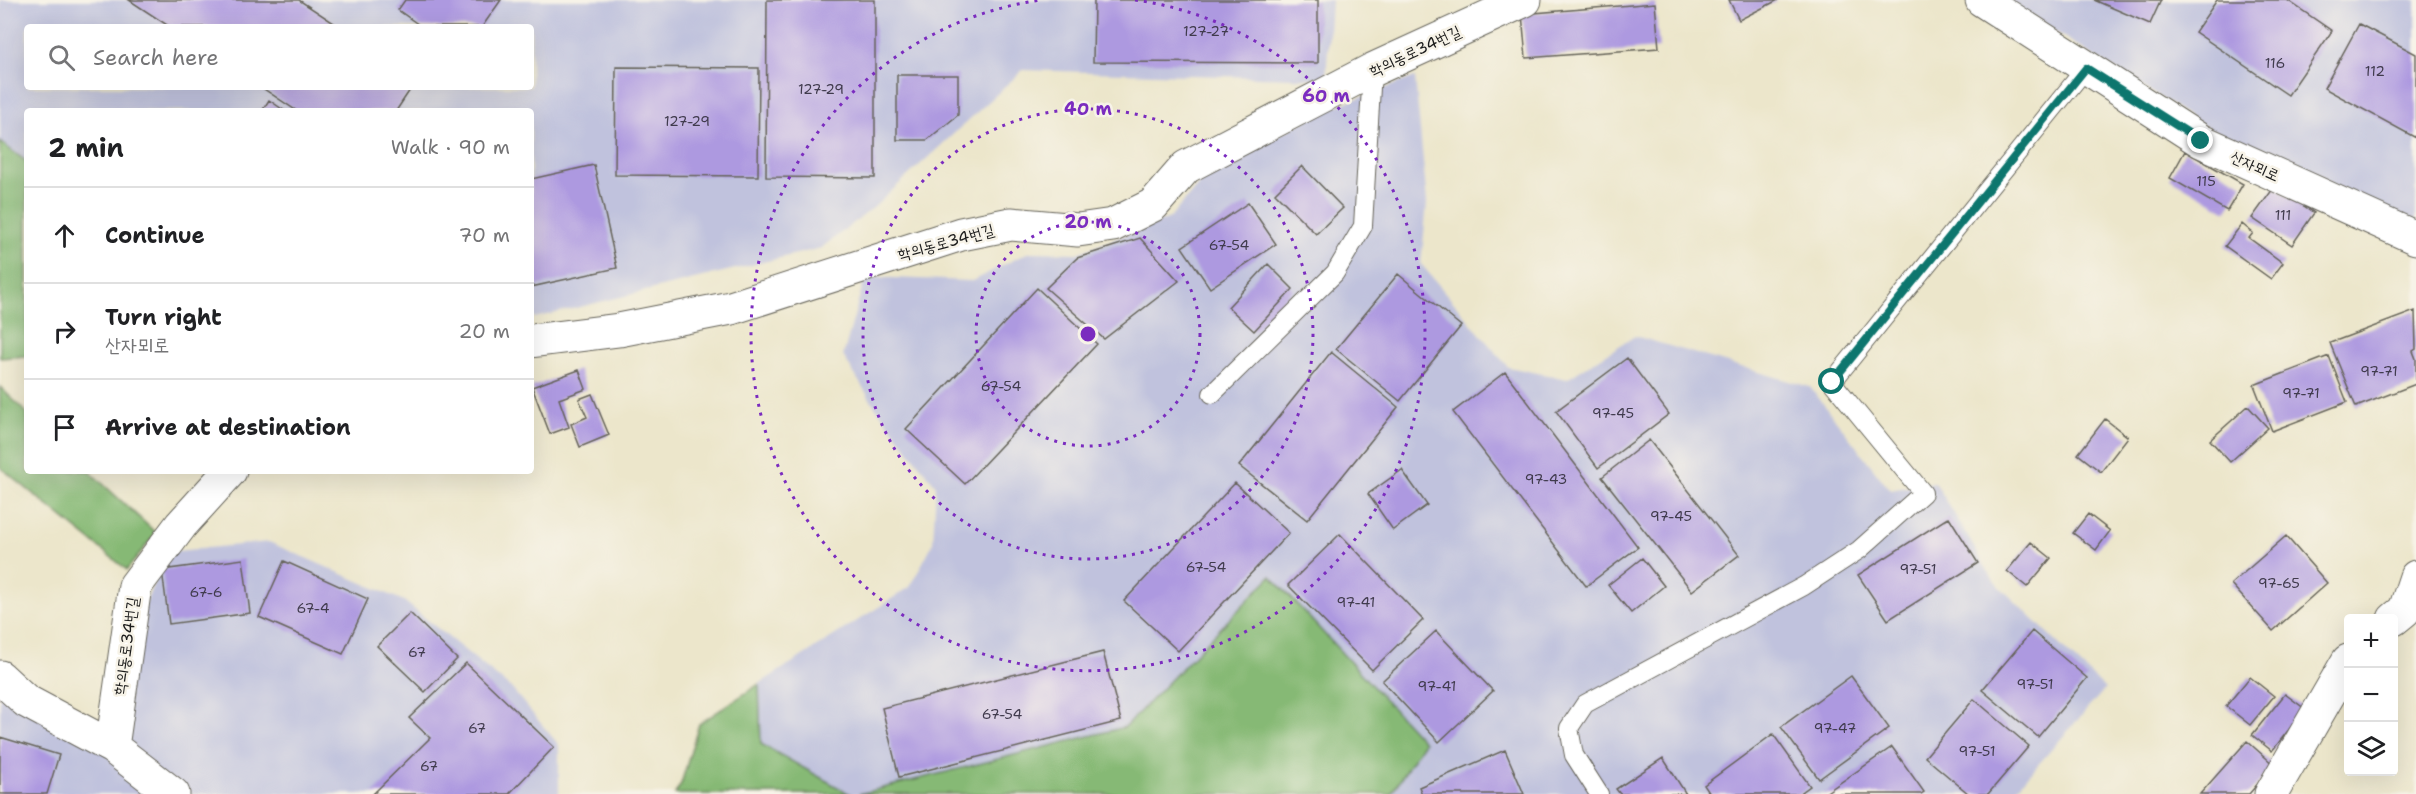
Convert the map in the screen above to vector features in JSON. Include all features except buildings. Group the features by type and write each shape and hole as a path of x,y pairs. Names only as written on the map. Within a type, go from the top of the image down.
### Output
{"street":[{"name":"학의동로34번길","path":"534,341 619,330 731,308 961,234 1011,225 1078,230 1113,225 1153,205 1186,167 1372,70 1525,0"},
{"name":"산자뫼로","path":"1982,0 2201,141 2416,238"},
{"name":"학의동로34번길","path":"112,747 135,586 181,525 227,474"},
{"path":"2398,616 2405,610 2416,577"},
{"path":"2271,794 2345,668"},
{"path":"0,677 26,701 112,747 173,794"}],"lane":[{"path":"1599,794 1574,755 1569,728 1585,704 1804,586 1860,550 1923,494 1832,382 2086,68"},
{"path":"1212,394 1335,273 1363,226 1372,70"}],"shaded area":[{"path":"0,0 1331,0 1326,79 1023,70 873,208 821,248 535,318 534,108 24,108 24,160 0,142"},
{"path":"2005,0 2416,0 2416,226 2208,128"},
{"path":"1415,77 1427,203 1421,264 1508,367 1567,379 1635,336 1810,387 1890,490 1935,482 1994,581 2105,689 2012,794 1391,794 1424,742 1270,576 1125,727 859,794 850,794 760,744 759,684 910,587 933,543 936,486 874,405 843,356 865,277 972,281 1029,252 1078,253 1170,218 1208,173 1323,111"},
{"path":"269,542 404,601 511,688 559,745 559,794 0,794 0,677 112,747 124,658 166,552"}],"green space":[{"path":"0,142 24,160 24,356 0,358"},
{"path":"0,387 24,410 24,474 92,474 156,533 127,570 0,467"},
{"path":"1271,576 1424,742 1391,794 859,794 1125,727"},
{"path":"759,684 761,744 850,794 675,794 681,784 699,724"}],"route":[{"path":"1832,382 2086,68 2201,141"}]}
